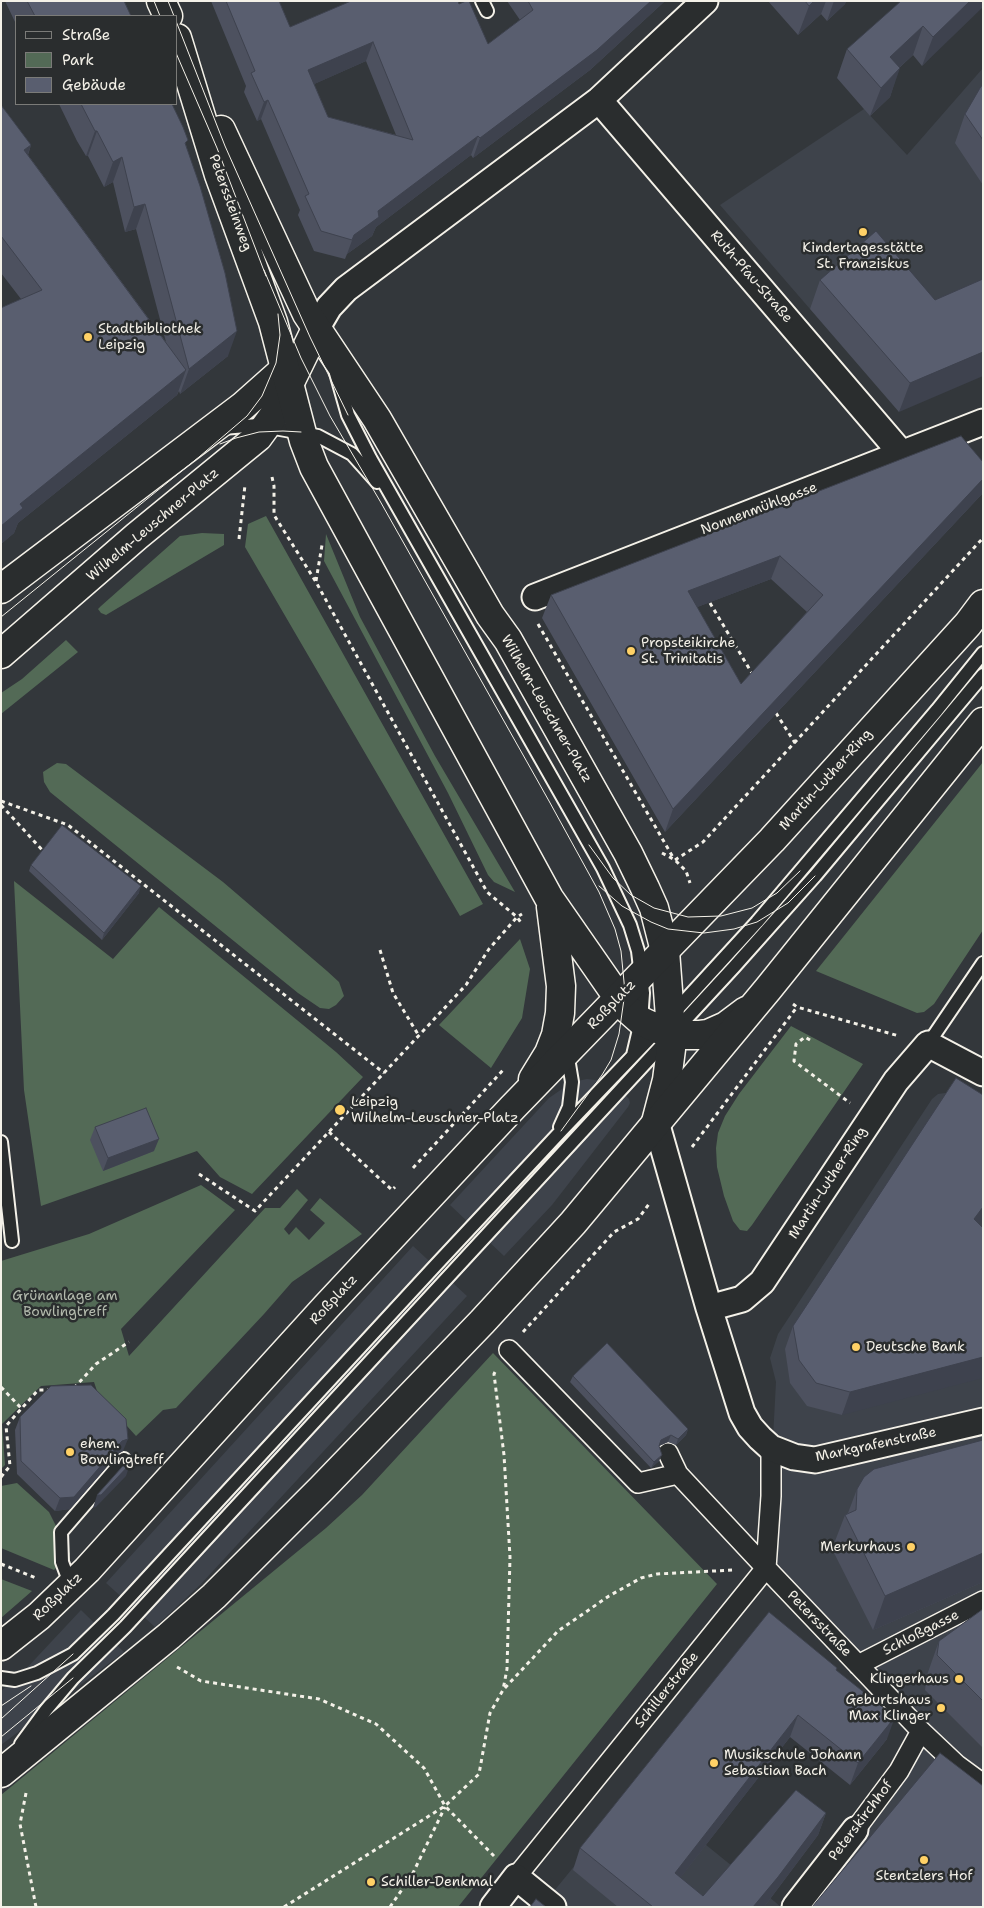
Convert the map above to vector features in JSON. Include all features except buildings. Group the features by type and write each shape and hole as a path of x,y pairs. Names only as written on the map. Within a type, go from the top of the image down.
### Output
{"main road":[{"path":"161,1 168,15"},
{"name":"Peterssteinweg","path":"178,39 199,79 239,172 318,338"},
{"name":"Peterssteinweg","path":"178,40 219,176 271,316 287,376"},
{"name":"Wilhelm-Leuschner-Platz","path":"1,654 137,536 245,449 266,426 287,376 318,338 377,419 490,615 508,640 624,846 654,908 665,951 660,1026 667,1080 656,1122"},
{"path":"287,376 301,432 314,467 328,494 549,898 624,1006 660,1026 700,1035 718,1030 742,1015 768,989"},
{"name":"Wilhelm-Leuschner-Platz","path":"10,582 259,392 287,376"},
{"name":"Martin-Luther-Ring","path":"665,951 772,840 968,624 983,604"},
{"path":"1,1772 169,1636 255,1556 525,1276 573,1223 768,989 983,722"},
{"path":"512,1108 542,1066 556,1035 560,1013 562,986 549,898"},
{"name":"Roßplatz","path":"1,1646 39,1616 71,1586 326,1307 512,1108 665,951"}],"street":[{"path":"318,338 329,307 346,289 599,100 705,1"},
{"name":"Ruth-Pfau-Straße","path":"599,100 902,454"},
{"name":"Nonnenmühlgasse","path":"535,597 983,422"},
{"path":"928,1044 983,1073"},
{"name":"Martin-Luther-Ring","path":"709,1308 742,1299 762,1282 870,1118 896,1081 928,1044"},
{"path":"656,1122 709,1308 742,1413 750,1427 771,1448 771,1496 766,1568"},
{"path":"509,1350 638,1482 678,1474"},
{"name":"Markgrafenstraße","path":"771,1448 794,1457 815,1460 983,1421"},
{"name":"Petersstraße","path":"668,1453 678,1474 858,1665 921,1731 957,1765 983,1784"},
{"name":"Schillerstraße","path":"493,1907 766,1568"},
{"name":"Schloßgasse","path":"858,1665 983,1601"},
{"name":"Peterskirchhof","path":"795,1907 899,1771 921,1731"},
{"path":"516,1877 552,1907"}],"lane":[{"path":"318,338 348,415 404,518 603,868 630,925 638,951 643,993 660,1026"},
{"path":"211,429 258,425 318,436 352,454 387,493 404,518"},
{"path":"1,1678 15,1680 37,1673 73,1654 88,1641 556,1136 632,1057 800,871 983,653"},
{"path":"1,1772 46,1710 73,1678 125,1627 595,1116 613,1093 632,1057 660,1026 815,876 983,675"},
{"name":"Martin-Luther-Ring","path":"928,1044 983,963"},
{"path":"556,1136 569,1107 572,1082 560,1013"},
{"path":"438,1288 660,1026"},
{"path":"1,1142 12,1241"},
{"path":"71,1586 62,1562 61,1532 124,1459"}],"path":[{"path":"272,477 274,486 274,515 316,582 487,892 517,917 523,925"},
{"path":"239,539 245,482"},
{"path":"537,622 675,860 704,842 983,538"},
{"path":"710,603 757,681"},
{"path":"776,713 795,743"},
{"path":"1,801 68,825 384,1073"},
{"path":"1,805 44,852"},
{"path":"137,884 140,880"},
{"path":"199,1174 255,1211 466,985 489,949 517,917"},
{"path":"380,950 393,993 419,1036"},
{"path":"695,1144 798,1008 928,1044"},
{"path":"810,1040 805,1037 796,1044 794,1061 870,1118"},
{"path":"412,1168 508,1064"},
{"path":"329,1132 392,1190 399,1182"},
{"path":"509,1350 614,1232 638,1219"},
{"path":"527,1316 533,1321"},
{"path":"72,1390 96,1364 129,1342"},
{"path":"494,1374 504,1455 510,1557 507,1669 503,1690"},
{"path":"1,1388 21,1408"},
{"path":"1,1476 10,1466 6,1426 38,1390 55,1390"},
{"path":"1,1564 43,1581"},
{"path":"284,1907 445,1806 479,1774 490,1713 503,1690 558,1631 608,1596 641,1578 657,1574 766,1568"},
{"path":"183,1670 201,1681 319,1699 376,1724 424,1768 445,1806 494,1856"},
{"path":"26,1793 20,1824 36,1907"},
{"path":"390,1907 412,1875 445,1806"}],"shaded area":[{"name":"Kindertagesstätte St. Franziskus","path":"983,68 983,303 924,329 865,260 810,309 720,205 864,109 907,155"},
{"path":"587,1079 617,1086 629,1099 630,1103 552,1205 504,1256 450,1205 549,1098 572,1082"},
{"path":"945,1093 983,1119 983,1907 795,1907 921,1731 766,1568 776,1382 770,1358 778,1334 932,1099 938,1094"},
{"path":"413,1246 467,1296 200,1585 155,1627 106,1583"},
{"path":"81,1610 124,1652 1,1745 1,1691 23,1672"},
{"path":"637,1789 737,1870 781,1907 541,1907"}],"green space":[{"path":"266,516 483,904 460,916 245,547 248,524"},
{"path":"202,533 224,534 224,545 106,615 101,613 98,609 101,606 180,536"},
{"path":"326,534 360,617 435,756 515,892 494,882 488,875 448,793 324,561"},
{"path":"66,640 78,652 1,714 1,693 22,679"},
{"path":"983,762 983,930 934,1004 924,1012 917,1013 816,971"},
{"path":"57,763 66,764 223,882 339,982 344,996 336,1005 329,1009 320,1008 298,993 50,792 44,782 43,772"},
{"path":"14,881 113,959 159,907 336,1052 363,1077 252,1194 220,1177 197,1151 41,1206 24,1090"},
{"path":"520,939 530,969 522,1018 491,1068 439,1025"},
{"path":"791,1026 863,1064 752,1225 747,1231 740,1230 733,1221 724,1196 717,1167 716,1148 718,1133 725,1116 739,1094"},
{"name":"Grünanlage am Bowlingtreff","path":"201,1185 235,1210 121,1329 129,1356 265,1208 280,1208 297,1189 308,1200 284,1229 289,1235 296,1227 309,1240 325,1223 310,1210 320,1198 362,1234 292,1282 176,1408 163,1410 136,1436 98,1394 94,1382 41,1386 2,1424 5,1465 1,1469 1,1261 89,1234"},
{"path":"493,1353 717,1584 458,1907 1,1907 1,1795 326,1528 362,1495"},
{"path":"17,1483 49,1512 70,1554 54,1570 1,1548 1,1486"},
{"path":"1,1579 32,1591 1,1618"}],"tram line":[{"path":"154,1 160,15"},
{"path":"168,1 174,15"},
{"path":"178,26 225,146 310,337 348,415"},
{"path":"178,58 217,148 266,276"},
{"path":"264,270 301,358 330,416 549,801 599,892 615,929 621,951 625,992 619,1034 611,1060 561,1131"},
{"path":"1,617 247,416 262,396 276,363 280,335 278,314"},
{"path":"220,444 259,432 301,432"},
{"path":"589,845 613,878 631,895 654,908 688,917 721,916 752,908 777,893 800,871"},
{"path":"599,886 622,906 651,922 668,929 704,933 734,929 757,922 788,903 815,876"},
{"path":"1,1719 73,1654"},
{"path":"1,1737 73,1678"},
{"path":"1,1706 31,1686"}],"place":[{"name":"Kindertagesstätte St. Franziskus","path":"863,232"},
{"name":"Stadtbibliothek Leipzig","path":"88,337"},
{"name":"Propsteikirche St. Trinitatis","path":"631,651"},
{"name":"Leipzig Wilhelm-Leuschner-Platz","path":"340,1110"},
{"name":"Deutsche Bank","path":"856,1347"},
{"name":"ehem. Bowlingtreff","path":"70,1452"},
{"name":"Merkurhaus","path":"911,1547"},
{"name":"Klingerhaus","path":"959,1679"},
{"name":"Geburtshaus Max Klinger","path":"941,1708"},
{"name":"Musikschule Johann Sebastian Bach","path":"714,1763"},
{"name":"Stentzlers Hof","path":"924,1860"},
{"name":"Schiller-Denkmal","path":"371,1882"}]}
